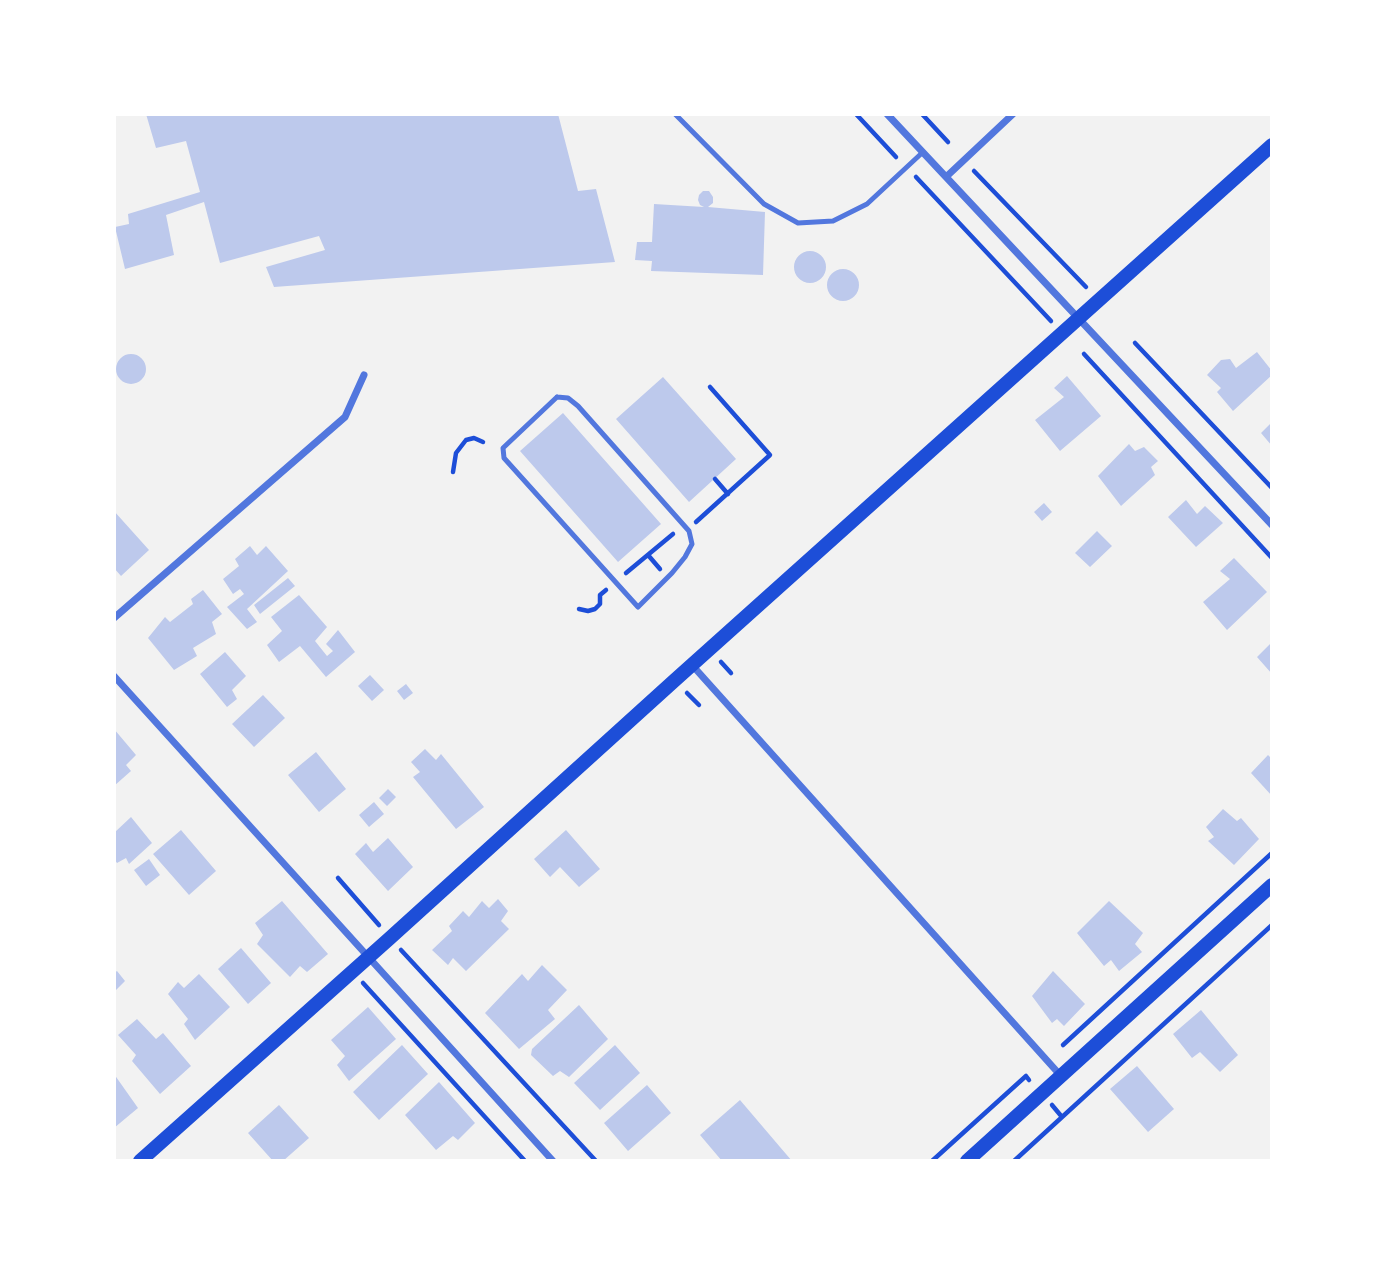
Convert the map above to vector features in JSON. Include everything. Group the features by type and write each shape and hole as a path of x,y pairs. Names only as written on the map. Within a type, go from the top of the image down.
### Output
{"main road":[{"path":"140,1161 1272,145"},
{"path":"967,1161 1272,885"}],"street":[{"path":"887,114 1272,525"},
{"path":"946,177 1013,114"},
{"path":"114,618 345,417 364,375"},
{"path":"692,665 1061,1077"},
{"path":"114,676 553,1161"}],"lane":[{"path":"675,114 764,204 798,223 833,221 867,204 923,152"},
{"path":"557,397 568,398 578,406 689,531 692,544 685,557 638,607 616,582 504,458 503,448 557,397"}],"path":[{"path":"856,114 896,157"},
{"path":"922,114 948,142"},
{"path":"974,172 1086,287"},
{"path":"915,177 1051,321"},
{"path":"1135,344 1272,488"},
{"path":"1084,354 1272,558"},
{"path":"688,526 699,521 771,455 710,387"},
{"path":"453,472 456,453 466,440 474,438 483,442"},
{"path":"715,479 728,494"},
{"path":"579,609 595,609 600,604 600,595 677,530"},
{"path":"1063,1045 1272,853"},
{"path":"338,878 596,1161"},
{"path":"1014,1161 1272,925"},
{"path":"372,993 525,1161"}],"building":[{"path":"146,114 558,114 578,191 596,189 615,262 274,287 266,267 325,250 319,236 220,263 204,202 166,215 174,255 125,269 115,227 129,224 128,214 200,192 186,141 156,148"},
{"path":"703,191 709,191 713,197 713,203 708,207 765,212 763,275 651,271 652,261 635,260 637,242 652,242 654,204 704,207 698,200"},
{"path":"810,251 821,256 826,267 821,278 810,283 799,278 794,267 799,256"},
{"path":"843,269 854,274 859,285 854,296 843,301 832,296 827,285 832,274"},
{"path":"1257,352 1272,371 1272,375 1233,411 1217,392 1221,388 1207,375 1221,360 1230,359 1236,368"},
{"path":"131,354 142,358 146,369 142,380 131,384 120,380 116,369 120,358"},
{"path":"1067,376 1101,416 1060,451 1035,420 1064,397 1054,388"},
{"path":"663,377 736,459 689,502 616,419"},
{"path":"563,413 661,524 618,562 520,451"},
{"path":"1272,422 1272,446 1261,433"},
{"path":"1129,444 1135,451 1144,447 1158,461 1151,467 1155,475 1121,506 1098,476"},
{"path":"1186,500 1197,514 1205,506 1223,523 1196,547 1168,517"},
{"path":"1044,503 1052,512 1042,521 1034,512"},
{"path":"114,511 149,550 121,576 114,568"},
{"path":"1097,531 1112,546 1090,567 1075,553"},
{"path":"250,546 257,555 266,546 288,571 247,609 257,622 247,629 227,607 244,594 240,589 233,594 223,579 239,566 235,559"},
{"path":"1234,558 1267,592 1227,630 1203,602 1230,579 1220,571"},
{"path":"288,578 295,586 260,614 254,605"},
{"path":"203,590 222,614 212,622 216,634 193,648 197,656 174,670 148,638 165,617 170,622 193,604 191,599"},
{"path":"299,595 327,627 315,641 327,656 333,651 326,644 338,630 355,652 326,677 300,646 279,662 267,645 282,631 271,617"},
{"path":"1272,642 1272,674 1257,657"},
{"path":"225,652 246,676 232,690 237,699 227,707 200,674"},
{"path":"370,675 384,690 372,701 358,686"},
{"path":"406,684 413,693 404,700 397,691"},
{"path":"263,695 285,718 254,747 232,724"},
{"path":"114,729 136,755 126,765 131,771 114,786"},
{"path":"425,749 436,760 441,754 484,807 456,829 413,777 420,772 411,762"},
{"path":"316,752 346,789 319,812 288,775"},
{"path":"1268,755 1272,759 1272,796 1251,773"},
{"path":"388,789 396,797 387,806 379,798"},
{"path":"374,802 384,814 369,827 359,815"},
{"path":"1223,809 1237,821 1241,818 1259,839 1234,865 1208,841 1214,837 1206,827"},
{"path":"131,817 152,843 129,864 126,858 117,863 114,859 114,833"},
{"path":"181,830 216,871 189,895 153,854"},
{"path":"566,830 600,869 579,887 560,867 550,877 534,859"},
{"path":"388,838 413,867 388,891 355,854 366,843 373,852"},
{"path":"149,859 160,875 146,886 134,870"},
{"path":"498,899 508,911 501,921 509,929 466,971 453,958 448,965 432,950 452,931 449,926 463,911 469,917 482,901 489,908"},
{"path":"282,901 328,954 307,972 300,966 290,977 257,944 263,935 255,923"},
{"path":"1109,901 1143,933 1135,944 1142,952 1119,971 1111,960 1104,966 1077,933"},
{"path":"241,948 271,983 248,1004 218,969"},
{"path":"542,965 567,990 548,1010 555,1019 519,1049 485,1013 522,974 528,981"},
{"path":"117,971 125,981 116,990 114,973"},
{"path":"1053,971 1085,1004 1064,1026 1057,1019 1052,1023 1032,996"},
{"path":"199,974 230,1007 195,1040 184,1024 188,1019 168,994 178,982 184,988"},
{"path":"579,1005 608,1039 569,1077 560,1071 553,1076 531,1055 532,1049"},
{"path":"368,1007 396,1039 349,1081 337,1065 345,1056 331,1040"},
{"path":"1201,1010 1238,1055 1220,1072 1200,1052 1192,1058 1173,1034"},
{"path":"137,1019 156,1039 163,1033 191,1066 160,1094 132,1061 136,1055 118,1035"},
{"path":"402,1045 428,1074 379,1120 353,1092"},
{"path":"615,1045 640,1073 600,1110 574,1083"},
{"path":"1137,1066 1174,1109 1148,1132 1110,1089"},
{"path":"114,1074 138,1108 114,1128"},
{"path":"439,1082 475,1123 458,1140 453,1136 436,1150 405,1115"},
{"path":"647,1085 671,1113 628,1151 604,1123"},
{"path":"740,1100 792,1161 722,1161 700,1135"},
{"path":"279,1105 309,1138 283,1161 273,1161 248,1133"}]}
